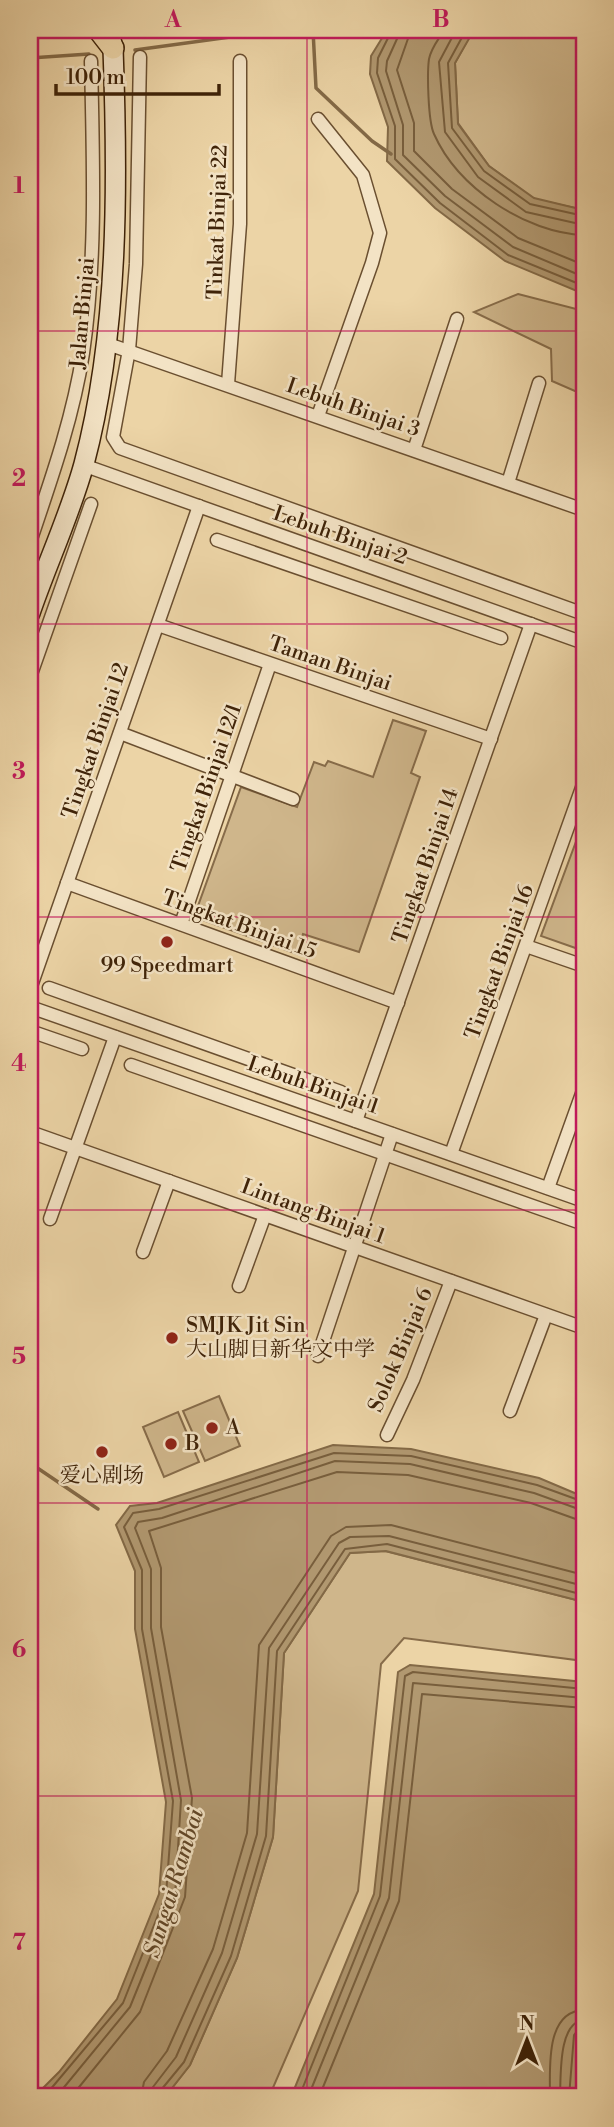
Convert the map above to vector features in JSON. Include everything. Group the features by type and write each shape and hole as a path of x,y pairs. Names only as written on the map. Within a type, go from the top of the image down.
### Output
{"main road":[{"path":"99,30 114,34"}],"street":[{"name":"Jalan Binjai","path":"30,614 83,466 108,344 114,34"},
{"path":"129,350 136,264 141,57"},
{"path":"30,542 62,447 83,353 94,215 91,61"},
{"name":"Tinkat Binjai 22","path":"228,384 240,223 240,61"},
{"path":"114,97 140,98"},
{"path":"318,119 363,175 380,233 318,416"},
{"path":"92,122 114,123"},
{"path":"111,264 136,264"},
{"path":"414,450 457,319"},
{"name":"Lebuh Binjai 3","path":"108,344 584,510"},
{"name":"Lebuh Binjai 2","path":"129,350 113,437 120,448 584,614"},
{"path":"508,483 539,383"},
{"path":"75,390 99,394"},
{"name":"Lebuh Binjai 2","path":"83,466 584,643"},
{"path":"30,677 90,504"},
{"name":"Tingkat Binjai 12","path":"30,989 199,506"},
{"path":"60,526 80,533"},
{"path":"246,550 255,526"},
{"path":"217,540 501,638"},
{"path":"463,624 471,603"},
{"name":"Tingkat Binjai 14","path":"356,1121 531,624"},
{"name":"Taman Binjai","path":"158,625 491,739"},
{"name":"Tingkat Binjai 12/1","path":"181,924 270,664"},
{"path":"120,733 293,800"},
{"name":"Tingkat Binjai 16","path":"451,1154 584,782"},
{"name":"Tingkat Binjai 15","path":"67,883 398,1003"},
{"path":"526,946 584,966"},
{"path":"49,988 341,1092"},
{"path":"57,1040 86,1001"},
{"name":"Lebuh Binjai 1","path":"30,1007 584,1201"},
{"path":"30,1031 82,1049"},
{"path":"50,1219 115,1037"},
{"name":"Lebuh Binjai 1","path":"131,1065 584,1223"},
{"path":"297,1100 304,1079"},
{"path":"548,1188 584,1088"},
{"name":"Lintang Binjai 1","path":"30,1132 584,1328"},
{"path":"318,1356 392,1134"},
{"path":"143,1252 169,1181"},
{"path":"239,1286 265,1215"},
{"name":"Solok Binjai 6","path":"387,1434 413,1380 451,1281"},
{"path":"510,1412 546,1315"}],"shaded area":[{"path":"473,30 584,30 584,210 534,199 489,166 458,123 455,63"},
{"path":"518,294 584,311 584,395 552,381 551,349 474,312"},
{"path":"393,720 426,731 411,773 420,777 359,952 303,934 297,954 194,917 241,787 297,807 314,762 325,766 328,761 373,777"},
{"path":"584,820 584,951 541,936"},
{"name":"A","path":"219,1396 240,1446 205,1461 183,1411"},
{"name":"B","path":"178,1412 199,1462 164,1477 143,1427"},
{"path":"385,1551 584,1602 584,1661 404,1638 381,1664 358,1891 269,2097 165,2097 190,2065 237,1958 273,1837 284,1653 350,1553"}],"water":[{"path":"387,30 474,30 455,63 458,124 489,166 534,198 584,210 584,294 505,261 435,208 387,161 388,127 370,74 371,56"},
{"name":"Sungai Rambai","path":"333,1445 411,1449 539,1478 584,1497 584,1602 386,1551 350,1553 284,1653 273,1837 237,1958 190,2065 165,2097 34,2097 59,2072 117,1999 159,1894 166,1802 135,1629 135,1571 116,1525 130,1506 157,1503"},
{"path":"410,1665 584,1682 584,1997 576,2097 291,2097 374,1894 398,1672"}],"waterway":[{"path":"135,50 260,33 313,30 316,88 372,141 391,154"},
{"path":"30,58 89,54"},
{"path":"30,1463 98,1509"}],"place":[{"name":"99 Speedmart","path":"167,942"},
{"name":"SMJK Jit Sin 大山脚日新华文中学","path":"172,1338"},
{"name":"A","path":"212,1428"},
{"name":"B","path":"171,1444"},
{"name":"爱心剧场","path":"102,1452"}]}
